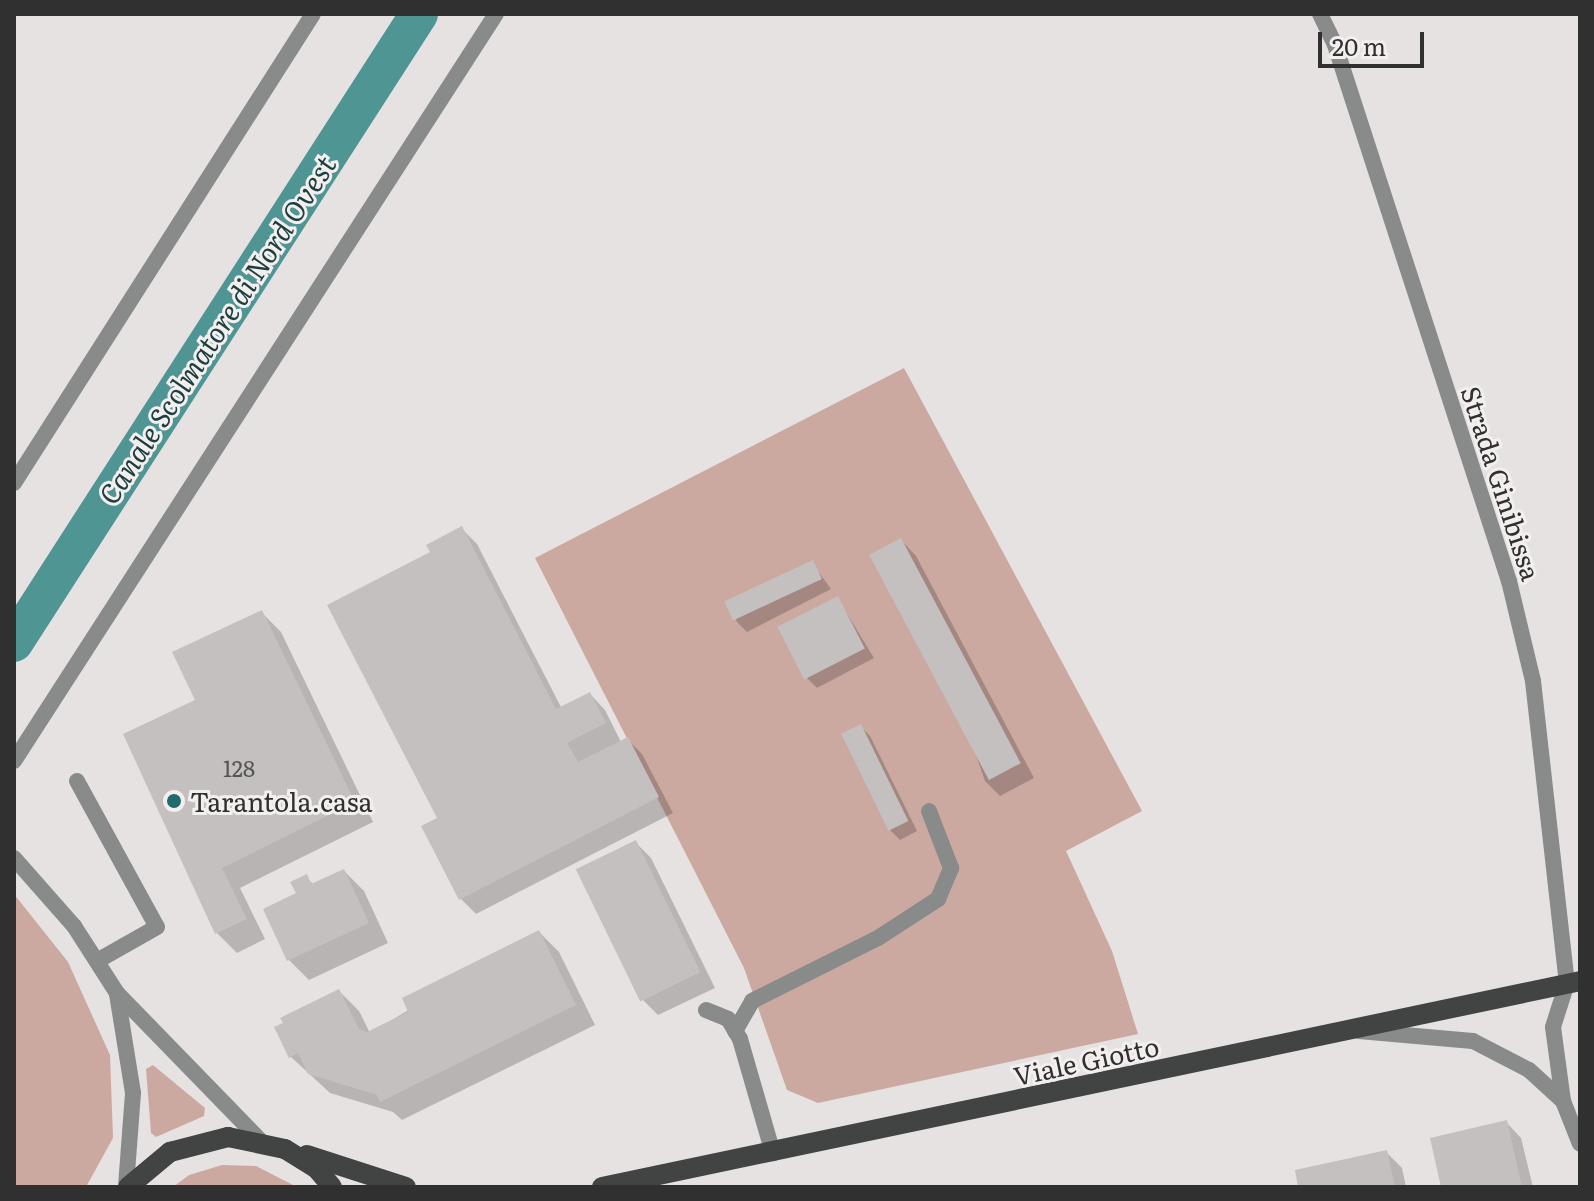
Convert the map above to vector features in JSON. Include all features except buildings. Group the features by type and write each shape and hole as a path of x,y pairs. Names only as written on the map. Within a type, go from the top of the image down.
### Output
{"main road":[{"name":"Viale Giotto","path":"602,1187 1349,1030 1576,987"},
{"path":"127,1187 151,1164 191,1143 228,1137 260,1140 406,1187"},
{"path":"285,1149 317,1169 332,1187"}],"street":[{"path":"14,483 313,14"},
{"path":"14,761 496,14"},
{"name":"Strada Ginibissa","path":"1320,14 1340,60 1509,581 1533,681 1576,987"},
{"path":"77,781 157,927 97,961"},
{"path":"735,1031 752,1001 878,938 938,899 951,868 929,811"},
{"path":"14,858 74,926 117,993 260,1140"},
{"path":"1576,987 1553,1027 1563,1101 1580,1144"},
{"path":"117,993 133,1093 127,1187"},
{"path":"706,1010 728,1019 735,1031 773,1153"},
{"path":"1349,1030 1473,1041 1529,1070 1563,1101"}],"shaded area":[{"path":"904,368 1142,811 1066,851 1112,951 1138,1034 818,1103 787,1090 744,968 535,558"},
{"path":"14,894 68,962 110,1055 113,1138 86,1187 14,1187"},
{"path":"153,1065 205,1108 204,1116 156,1137 151,1133 146,1069"},
{"path":"222,1165 256,1166 297,1187 173,1187 189,1175"}],"waterway":[{"name":"Canale Scolmatore di Nord Ovest","path":"14,643 419,14"}],"place":[{"name":"Tarantola.casa","path":"174,801"}]}
